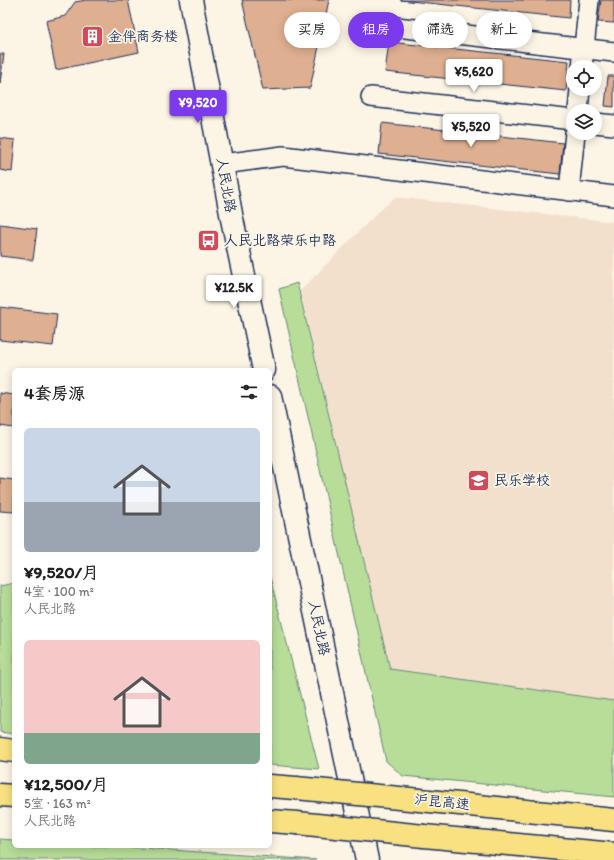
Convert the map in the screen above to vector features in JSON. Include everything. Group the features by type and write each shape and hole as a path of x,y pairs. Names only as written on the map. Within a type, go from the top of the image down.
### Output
{"highway":[{"path":"0,749 12,751"},
{"path":"0,760 12,762"},
{"name":"沪昆高速","path":"272,786 614,820"},
{"path":"0,795 12,796"},
{"path":"0,799 12,800"},
{"path":"272,821 614,854"}],"main road":[{"name":"人民北路","path":"191,0 223,164 232,219 264,368"},
{"name":"人民北路","path":"272,406 367,860"}],"street":[{"path":"583,58 589,0"},
{"path":"404,29 583,58 614,52"},
{"path":"371,97 566,119"},
{"path":"602,124 614,125"},
{"path":"569,191 574,140"},
{"path":"223,164 283,156 614,196"}],"shaded area":[{"name":"民乐学校","path":"395,197 614,222 614,701 390,669 300,291 374,216"}],"green space":[{"path":"297,283 390,669 614,701 614,797 403,776 386,761 279,289"},
{"path":"12,583 12,734 0,732 0,586"},
{"path":"272,585 319,769 272,765"},
{"path":"0,839 12,840 12,848 142,848 316,860 0,860"}],"building":[{"name":"金伴商务楼","path":"86,0 128,0 139,52 56,70 46,21 65,16 75,2"},
{"path":"242,0 329,0 326,12 284,12 284,48 319,48 310,88 263,90"},
{"path":"400,0 570,0 569,18 532,14 532,12 513,12"},
{"path":"601,0 614,0 614,23 598,22"},
{"path":"404,44 412,44 412,48 446,48 566,61 566,91 385,72 388,48 404,48"},
{"path":"0,54 4,54 0,83"},
{"path":"608,76 614,76 614,107 605,106"},
{"path":"382,123 563,143 560,174 379,154"},
{"path":"0,138 15,140 12,172 0,170"},
{"path":"0,224 37,229 33,260 0,256"},
{"path":"0,307 57,314 53,346 0,340"},
{"path":"0,393 12,395 12,428 0,426"},
{"path":"0,478 12,480 12,512 0,511"}],"place":[{"name":"金伴商务楼","path":"92,36"},
{"name":"人民北路荣乐中路","path":"208,240"},
{"name":"民乐学校","path":"479,480"}]}
